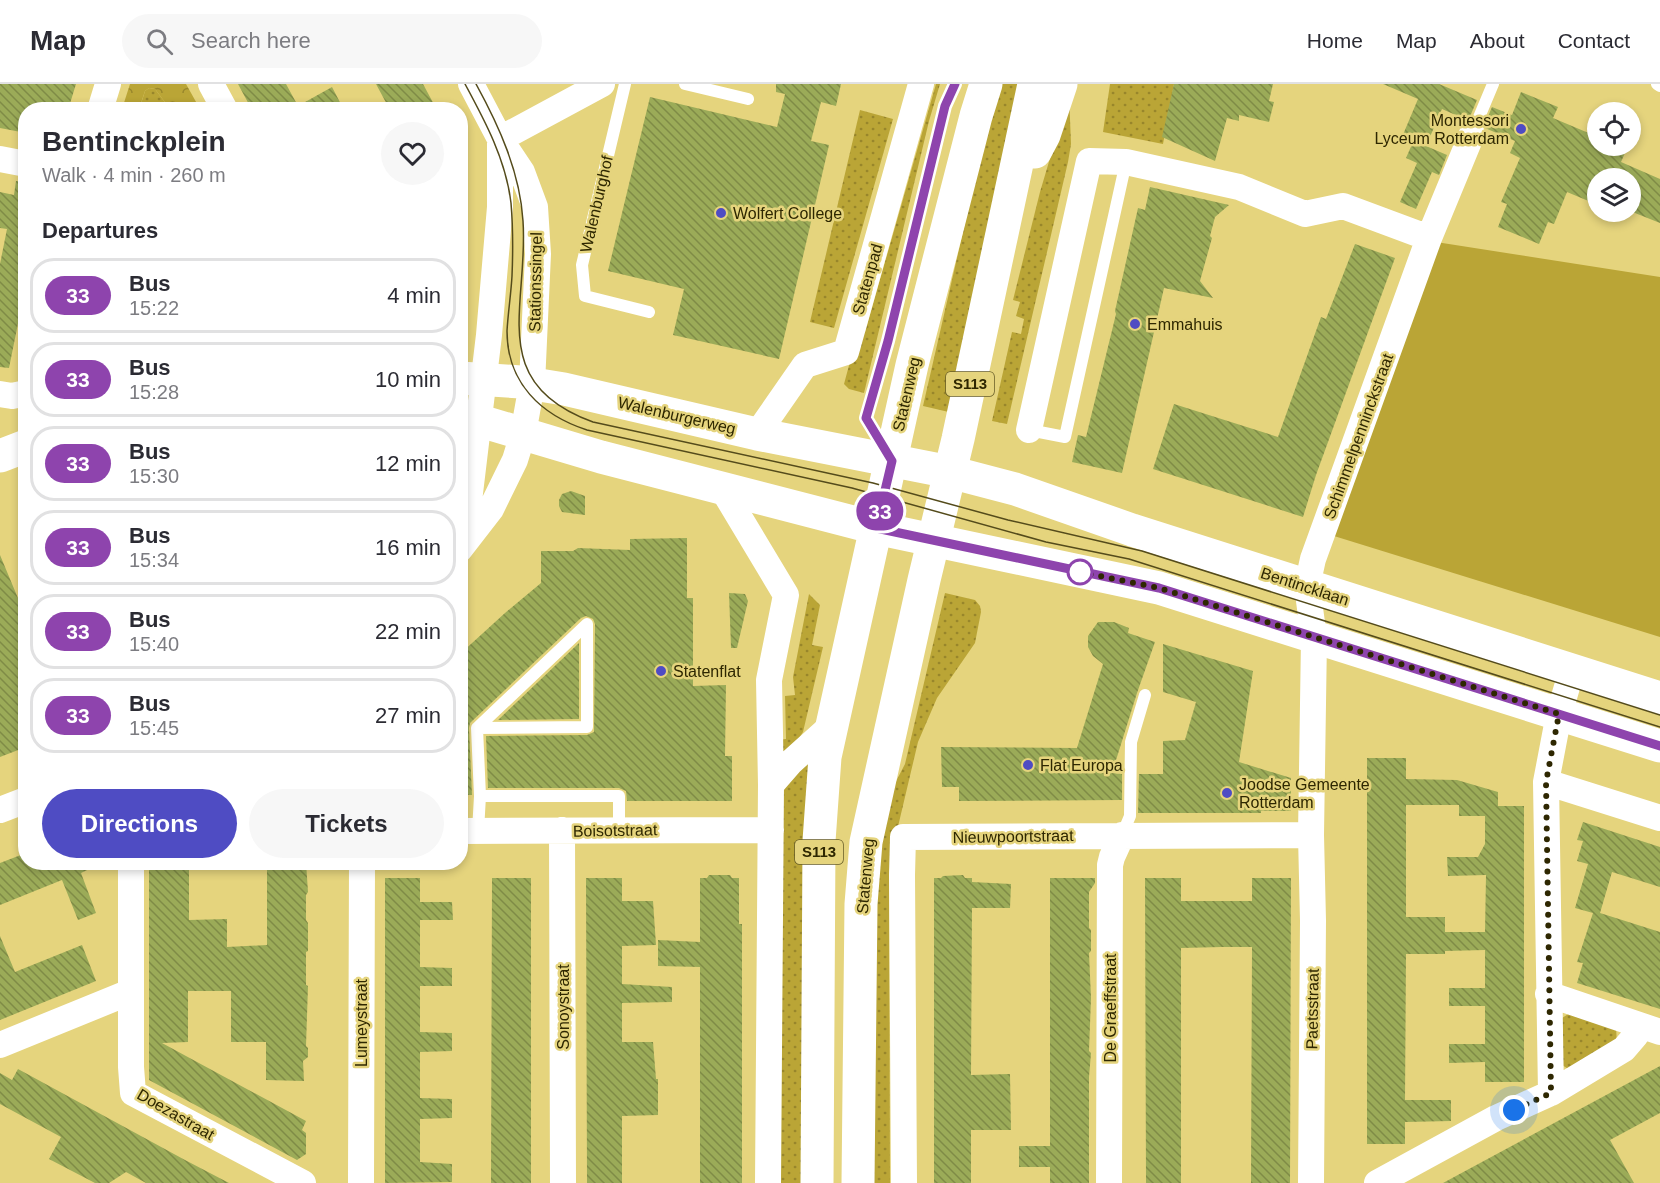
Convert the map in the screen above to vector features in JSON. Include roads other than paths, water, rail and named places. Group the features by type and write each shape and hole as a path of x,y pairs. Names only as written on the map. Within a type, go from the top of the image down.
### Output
{"street":[{"path":"102,102 108,84"},
{"path":"211,84 221,102"},
{"name":"Stationssingel","path":"468,538 491,509 515,460 523,434 532,384 538,254 535,207 522,172 500,139 471,84"},
{"path":"500,139 603,84"},
{"name":"Statenpad","path":"757,434 805,365 846,352 921,84"},
{"name":"S113","path":"975,116 977,84"},
{"name":"Statenweg","path":"892,461 912,365 975,116 986,84"},
{"name":"S113","path":"934,540 1011,200 1034,84"},
{"name":"S113","path":"1011,200 1044,135 1061,84"},
{"name":"Schimmelpenninckstraat","path":"1314,638 1307,586 1314,560 1429,238 1472,134"},
{"name":"Stationssingel","path":"468,450 473,379 500,207 500,139"},
{"path":"0,159 18,162"},
{"path":"1029,430 1089,161 1126,162 1239,187 1305,214 1343,206 1429,238"},
{"name":"Walenburgerweg","path":"473,379 564,389 757,434 950,472"},
{"path":"0,394 18,395"},
{"path":"470,418 601,458 876,528 1159,588 1660,746"},
{"path":"0,456 18,449"},
{"name":"S113","path":"817,1183 819,841 825,757 892,461"},
{"name":"Bentincklaan","path":"950,472 1030,493 1132,530 1660,698"},
{"path":"723,490 786,595 769,680 771,830 768,1183"},
{"name":"Statenweg","path":"858,1183 861,904 866,842 934,540"},
{"name":"Paetsstraat","path":"1311,1183 1313,921 1311,835 1314,638"},
{"path":"1551,1093 1546,782 1559,714 1572,670"},
{"path":"771,785 791,762 830,728"},
{"path":"1546,782 1660,818"},
{"path":"0,810 18,803"},
{"name":"Sonoystraat","path":"562,830 563,1183"},
{"name":"Boisotstraat","path":"469,831 771,830"},
{"name":"De Graeffstraat","path":"1109,1183 1110,865 1122,835"},
{"name":"Nieuwpoortstraat","path":"904,1183 903,837 1311,835"},
{"path":"0,1045 130,992 131,870"},
{"name":"Lumeystraat","path":"361,1183 362,870"},
{"name":"Doezastraat","path":"130,992 133,1093 303,1183"},
{"path":"1548,994 1650,1029"},
{"path":"1377,1183 1496,1118 1551,1093 1624,1049 1636,1035 1650,1029"}],"lane":[{"name":"Walenburghof","path":"625,84 582,265 585,296 649,312"},
{"path":"685,84 748,99"},
{"name":"Statenweg","path":"892,461 866,418 888,341 945,106 955,84"},
{"path":"1472,134 1493,84"},
{"path":"1029,430 1065,437 1126,162"},
{"path":"469,831 480,796 477,728 587,624 587,727 477,728"},
{"path":"1122,835 1130,816 1131,742 1145,695"},
{"path":"480,796 619,796 619,829"}],"tram line":[{"path":"465,84 500,156 511,203 512,283 507,331 513,366 520,381 530,394 555,416 587,430 852,488 1046,542 1129,559 1660,727"},
{"path":"476,84 493,116 518,185 523,221 520,338 525,363 537,386 559,406 593,422 873,483 1008,520 1142,551 1660,715"}],"place":[{"name":"Montessori Lyceum Rotterdam","path":"1521,129"},
{"name":"Wolfert College","path":"721,213"},
{"name":"Emmahuis","path":"1135,324"},
{"name":"Statenflat","path":"661,671"},
{"name":"Flat Europa","path":"1028,765"},
{"name":"Joodse Gemeente Rotterdam","path":"1227,793"}]}
